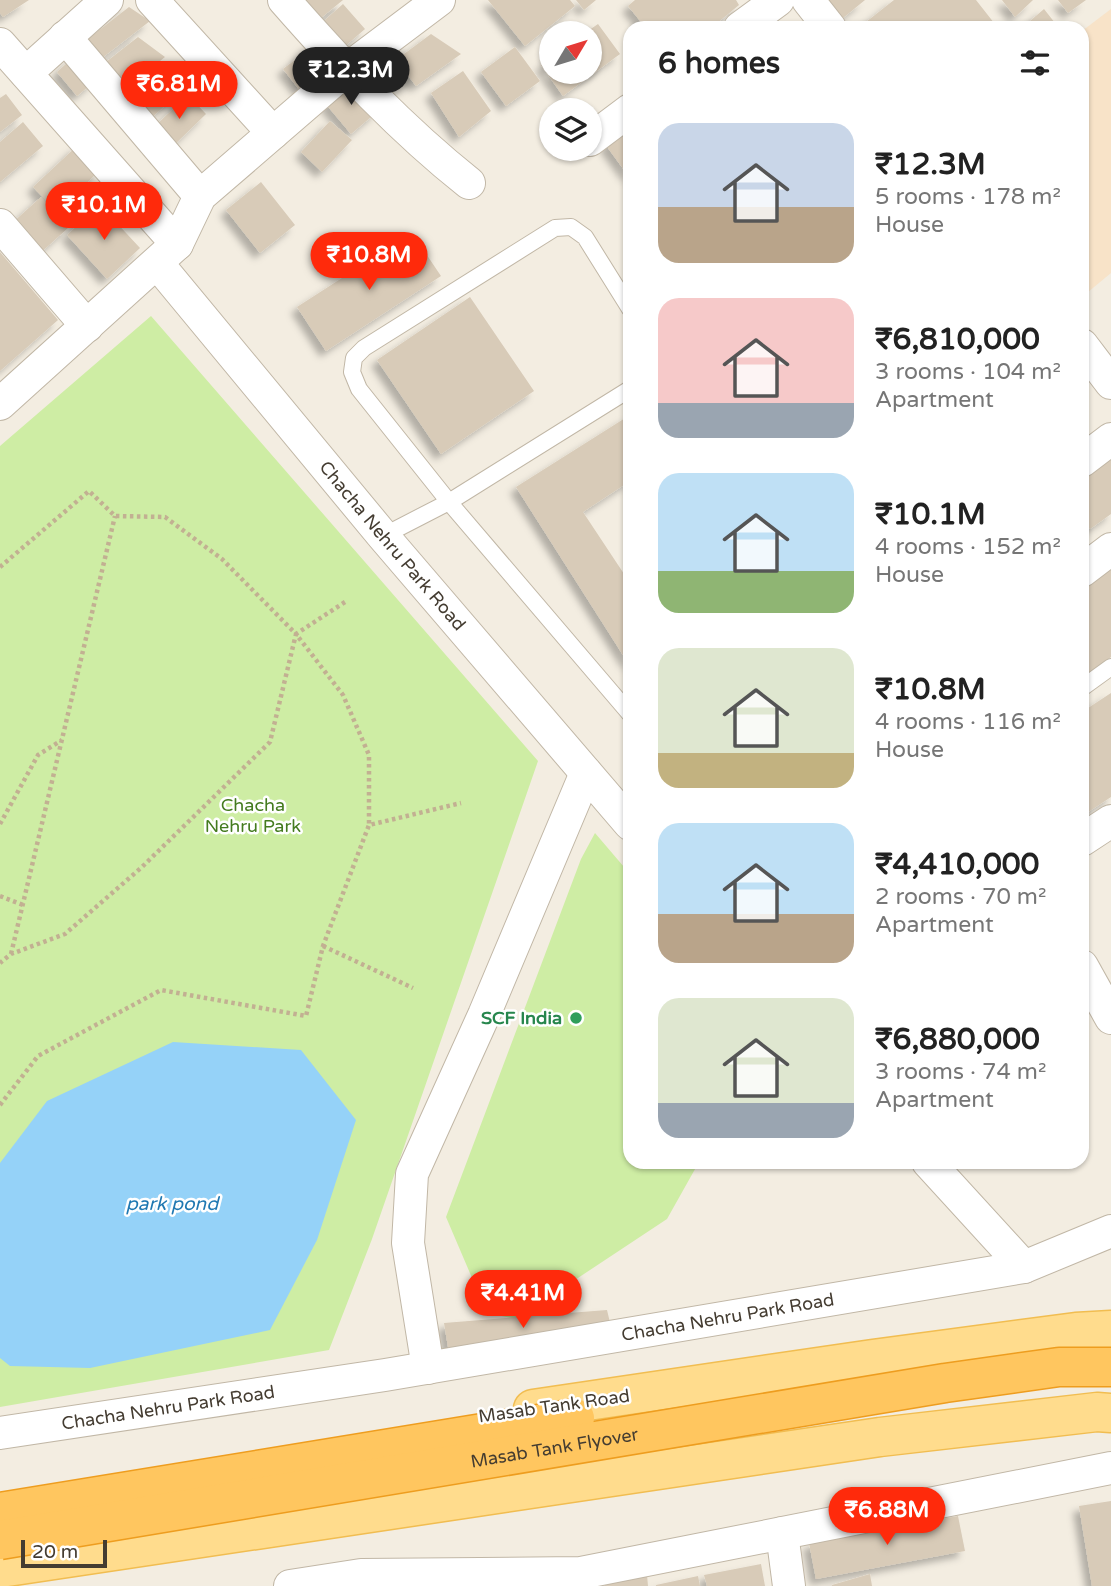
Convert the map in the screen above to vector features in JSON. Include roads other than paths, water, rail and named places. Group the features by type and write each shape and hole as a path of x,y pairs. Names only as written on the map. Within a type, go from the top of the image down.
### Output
{"highway":[{"name":"Masab Tank Flyover","path":"0,1512 895,1367 1017,1350 1111,1345"},
{"name":"Masab Tank Flyover","path":"0,1540 931,1385 1059,1367 1111,1367"}],"main road":[{"name":"Masab Tank Road","path":"0,1499 393,1430 873,1359 1076,1332 1111,1330"},
{"path":"514,1412 529,1488"},
{"path":"0,1568 880,1437 1097,1412 1111,1413"}],"street":[{"path":"9,60 65,37 107,0"},
{"path":"152,0 273,133"},
{"path":"284,0 345,70 469,183"},
{"path":"750,21 778,0"},
{"path":"808,0 824,21"},
{"path":"0,404 167,254 200,196 345,70 437,1"},
{"path":"65,37 200,196"},
{"name":"Chacha Nehru Park Road","path":"9,60 167,254 383,536 586,774 623,810"},
{"path":"602,131 623,115"},
{"path":"0,225 87,326"},
{"path":"1089,354 1111,383"},
{"path":"1089,456 1111,439"},
{"path":"1089,566 1111,549"},
{"path":"428,1368 408,1243 412,1174 484,1015 586,774"},
{"path":"1089,835 1111,821"},
{"path":"1089,979 1111,1018"},
{"path":"934,1169 1024,1267"},
{"name":"Chacha Nehru Park Road","path":"0,1433 428,1368 1024,1267 1111,1231"},
{"path":"290,1586 359,1580 578,1579 782,1533 1111,1468"},
{"path":"782,1533 789,1586"}],"lane":[{"path":"623,298 585,237 570,227 555,228 364,348 354,358 352,372 359,388 449,502 623,706"},
{"path":"383,536 449,502 623,393"},
{"path":"1089,683 1111,667"}],"water":[{"name":"park pond","path":"173,1042 301,1050 356,1120 317,1240 270,1330 90,1368 10,1366 0,1358 0,1163 47,1101"}],"place":[{"name":"SCF India","path":"576,1018"}],"park label":[{"name":"Chacha Nehru Park","path":"253,815"}]}
